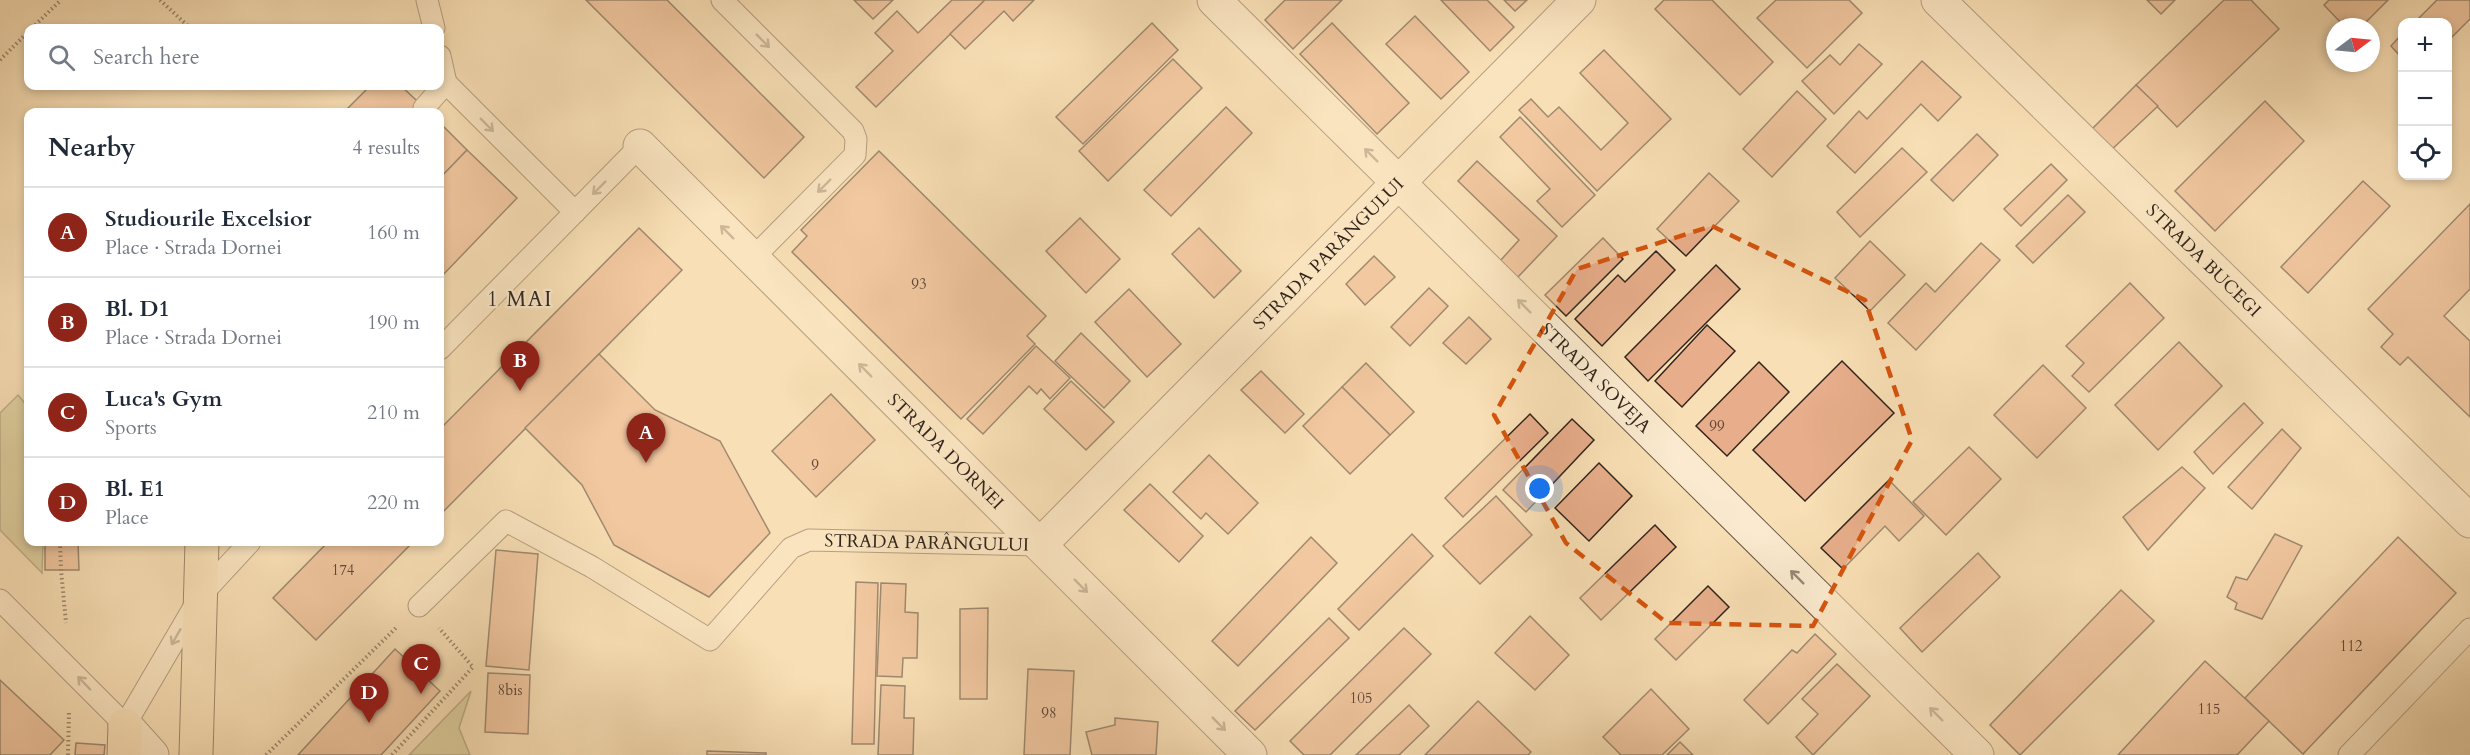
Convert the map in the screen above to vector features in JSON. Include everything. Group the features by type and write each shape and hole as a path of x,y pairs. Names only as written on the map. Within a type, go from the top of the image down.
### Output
{"main road":[{"path":"196,755 202,546"}],"street":[{"name":"STRADA SOVEJA","path":"1214,0 1977,755"},
{"name":"STRADA PARÂNGULUI","path":"1040,545 1579,0"},
{"name":"STRADA BUCEGI","path":"1938,0 2470,521"},
{"name":"STRADA DORNEI","path":"640,146 1250,755"},
{"path":"125,740 152,755"}],"lane":[{"path":"427,0 433,24"},
{"path":"722,0 853,131 856,139 855,155 753,258"},
{"path":"444,75 446,84 575,212"},
{"path":"424,108 440,90"},
{"path":"444,346 640,146"},
{"name":"STRADA PARÂNGULUI","path":"419,606 506,521 592,567 710,640 791,548 809,540 1040,545"},
{"path":"0,600 125,740 201,595 246,546"},
{"path":"2349,755 2470,629"}],"path":[{"path":"36,24 61,0"},
{"path":"160,0 186,24"},
{"path":"0,60 24,36"},
{"path":"60,546 61,570"},
{"path":"266,755 419,606 473,667 392,755"}],"highlighted area":[{"path":"1712,226 1865,300 1912,440 1813,626 1667,623 1566,543 1494,415 1577,269"}],"shaded area":[{"path":"18,395 24,402 24,546 43,546 42,573 0,530 0,413"},
{"path":"471,691 459,728 470,755 409,755"}],"building":[{"path":"586,0 667,0 804,137 764,178"},
{"path":"854,0 893,0 873,19"},
{"path":"952,0 985,0 876,107 856,87 893,51 875,33 897,11 918,33"},
{"path":"985,0 1034,0 1013,21 1004,11 965,49 950,34"},
{"path":"1285,0 1342,0 1293,49 1265,20"},
{"path":"1441,0 1487,0 1514,27 1490,51"},
{"path":"1504,0 1527,0 1515,11"},
{"path":"1664,0 1712,0 1773,62 1740,95 1655,9"},
{"path":"1776,0 1849,0 1862,13 1807,68 1757,18"},
{"path":"2147,0 2175,0 2161,14"},
{"path":"2224,0 2251,0 2279,29 2177,127 2136,85"},
{"path":"2329,0 2388,0 2370,18 2336,18 2324,5"},
{"path":"2437,0 2470,0 2470,19 2452,37 2452,18 2419,18"},
{"path":"1415,16 1469,72 1441,99 1386,44"},
{"path":"1152,23 1178,50 1083,144 1056,117"},
{"path":"1332,23 1409,103 1377,134 1300,54"},
{"path":"2398,38 2398,54 2391,46"},
{"path":"1859,44 1882,64 1834,114 1802,81 1830,55 1840,65"},
{"path":"1604,50 1671,119 1597,191 1519,110 1531,99 1548,117 1559,107 1601,150 1628,123 1580,73"},
{"path":"1173,59 1202,88 1108,181 1079,151"},
{"path":"1922,61 1961,97 1938,121 1921,104 1855,173 1827,146 1859,111 1867,119"},
{"path":"2136,85 2158,106 2108,153 2088,133"},
{"path":"366,90 405,90 425,108 348,108"},
{"path":"1797,91 1826,119 1772,177 1743,149"},
{"path":"2265,101 2304,141 2215,231 2175,191"},
{"path":"1226,107 1252,133 1171,216 1144,190"},
{"path":"1520,117 1595,195 1562,227 1537,201 1550,189 1500,137"},
{"path":"444,127 467,150 444,174"},
{"path":"1977,134 1998,155 1953,201 1931,180"},
{"path":"1902,148 1927,172 1860,237 1837,212"},
{"path":"467,150 517,198 444,274 444,174"},
{"path":"879,151 1046,316 1027,336 1035,344 961,419 792,252 807,236 801,230"},
{"path":"1477,161 1557,236 1517,278 1500,261 1519,240 1458,181"},
{"path":"2051,164 2067,180 2021,226 2004,209"},
{"path":"1709,173 1739,201 1686,256 1657,229"},
{"path":"2363,181 2390,206 2308,293 2281,267"},
{"path":"2068,195 2085,212 2033,263 2016,246"},
{"path":"2470,204 2470,289 2444,316 2470,341 2470,417 2408,357 2400,365 2381,347 2393,334 2368,309"},
{"path":"1080,218 1120,259 1086,293 1046,251"},
{"path":"639,228 682,270 444,511 444,425"},
{"path":"1199,228 1241,271 1214,298 1172,254"},
{"path":"1603,238 1623,259 1566,316 1545,295"},
{"path":"1870,241 1905,275 1870,311 1835,278"},
{"path":"1981,243 2000,260 1916,350 1888,323 1926,283 1935,292"},
{"path":"1656,251 1675,270 1602,346 1575,319 1618,275 1625,282"},
{"path":"1374,256 1395,277 1365,305 1346,284"},
{"path":"1716,265 1740,289 1648,381 1625,357"},
{"path":"2130,283 2164,318 2089,392 2072,376 2084,363 2066,346"},
{"path":"1429,288 1448,306 1410,346 1391,327"},
{"path":"1129,289 1181,344 1147,377 1095,322"},
{"path":"1469,317 1491,339 1466,364 1443,343"},
{"path":"1707,325 1735,351 1682,407 1655,381"},
{"path":"1081,333 1130,381 1104,408 1055,361"},
{"path":"2179,342 2222,386 2158,450 2115,405"},
{"path":"1036,346 1070,378 1050,399 1041,389 1037,394 1029,386 983,434 967,419"},
{"path":"599,354 655,410 720,441 770,533 709,597 614,545 582,485 525,428"},
{"path":"1842,361 1894,413 1805,501 1753,450"},
{"path":"1759,362 1789,392 1727,456 1696,426"},
{"path":"1366,363 1414,412 1390,435 1342,387"},
{"path":"2043,365 2086,408 2037,458 1994,415"},
{"path":"1261,371 1304,414 1285,433 1241,390"},
{"path":"1071,381 1114,422 1086,450 1044,409"},
{"path":"1342,387 1390,435 1350,474 1303,426"},
{"path":"831,394 875,440 816,497 772,451"},
{"path":"2244,403 2263,423 2213,474 2194,452"},
{"path":"1530,414 1548,433 1463,517 1445,498"},
{"path":"1572,419 1594,440 1526,512 1503,490"},
{"path":"2282,429 2301,448 2252,509 2228,487"},
{"path":"1969,447 2001,479 1946,535 1913,502"},
{"path":"1209,455 1258,503 1228,534 1206,513 1201,519 1173,492"},
{"path":"1599,463 1632,496 1589,541 1555,508"},
{"path":"2182,467 2205,488 2148,550 2123,517"},
{"path":"1889,480 1924,516 1899,541 1885,526 1843,569 1821,548"},
{"path":"1150,484 1203,536 1179,562 1124,510"},
{"path":"1496,496 1532,535 1480,584 1443,546"},
{"path":"1655,525 1676,547 1601,620 1580,598"},
{"path":"1412,534 1433,556 1359,630 1338,609"},
{"path":"2275,534 2302,546 2262,619 2235,609 2237,603 2227,597 2236,577 2247,580"},
{"path":"1311,537 1337,563 1238,666 1212,641"},
{"path":"2398,537 2456,593 2303,754 2245,698"},
{"path":"45,546 78,546 79,570 45,570"},
{"path":"324,546 409,546 316,640 273,598"},
{"path":"496,550 538,554 529,670 486,666"},
{"path":"1978,553 2000,577 1922,652 1900,628"},
{"path":"856,582 878,583 874,744 852,744"},
{"path":"881,583 906,584 905,612 918,613 917,658 903,658 902,677 877,676"},
{"path":"1708,586 1729,607 1676,660 1655,639"},
{"path":"2121,590 2154,621 2020,755 1990,725"},
{"path":"988,608 987,699 960,699 960,609"},
{"path":"1530,616 1569,655 1535,690 1495,653"},
{"path":"1329,618 1349,638 1255,730 1235,711"},
{"path":"1404,628 1431,654 1330,755 1304,755 1290,741"},
{"path":"1815,634 1836,654 1768,724 1744,700 1792,650 1797,653"},
{"path":"395,649 440,691 381,755 298,755"},
{"path":"2205,661 2269,721 2237,755 2118,755"},
{"path":"1837,664 1870,696 1813,755 1796,737 1818,714 1802,699"},
{"path":"1028,669 1074,671 1070,755 1024,755"},
{"path":"488,673 530,675 528,734 485,732"},
{"path":"0,680 64,740 50,755 0,755"},
{"path":"881,685 905,686 904,718 914,718 913,755 878,755"},
{"path":"1651,689 1689,729 1662,755 1621,755 1603,737"},
{"path":"1478,701 1531,752 1528,755 1425,755"},
{"path":"1409,705 1429,726 1399,755 1356,755"},
{"path":"1115,718 1158,722 1156,755 1092,755 1086,732 1115,725"},
{"path":"1680,742 1693,755 1667,755"},
{"path":"76,743 105,745 104,755 75,755"},
{"path":"707,751 766,753 766,755 707,755"}],"place":[{"name":"Bl. D1","path":"520,391"},
{"name":"Studiourile Excelsior","path":"646,463"},
{"name":"Luca's Gym","path":"421,694"},
{"name":"Bl. E1","path":"369,723"}],"district":[{"name":"1 MAI","path":"520,299"}]}
